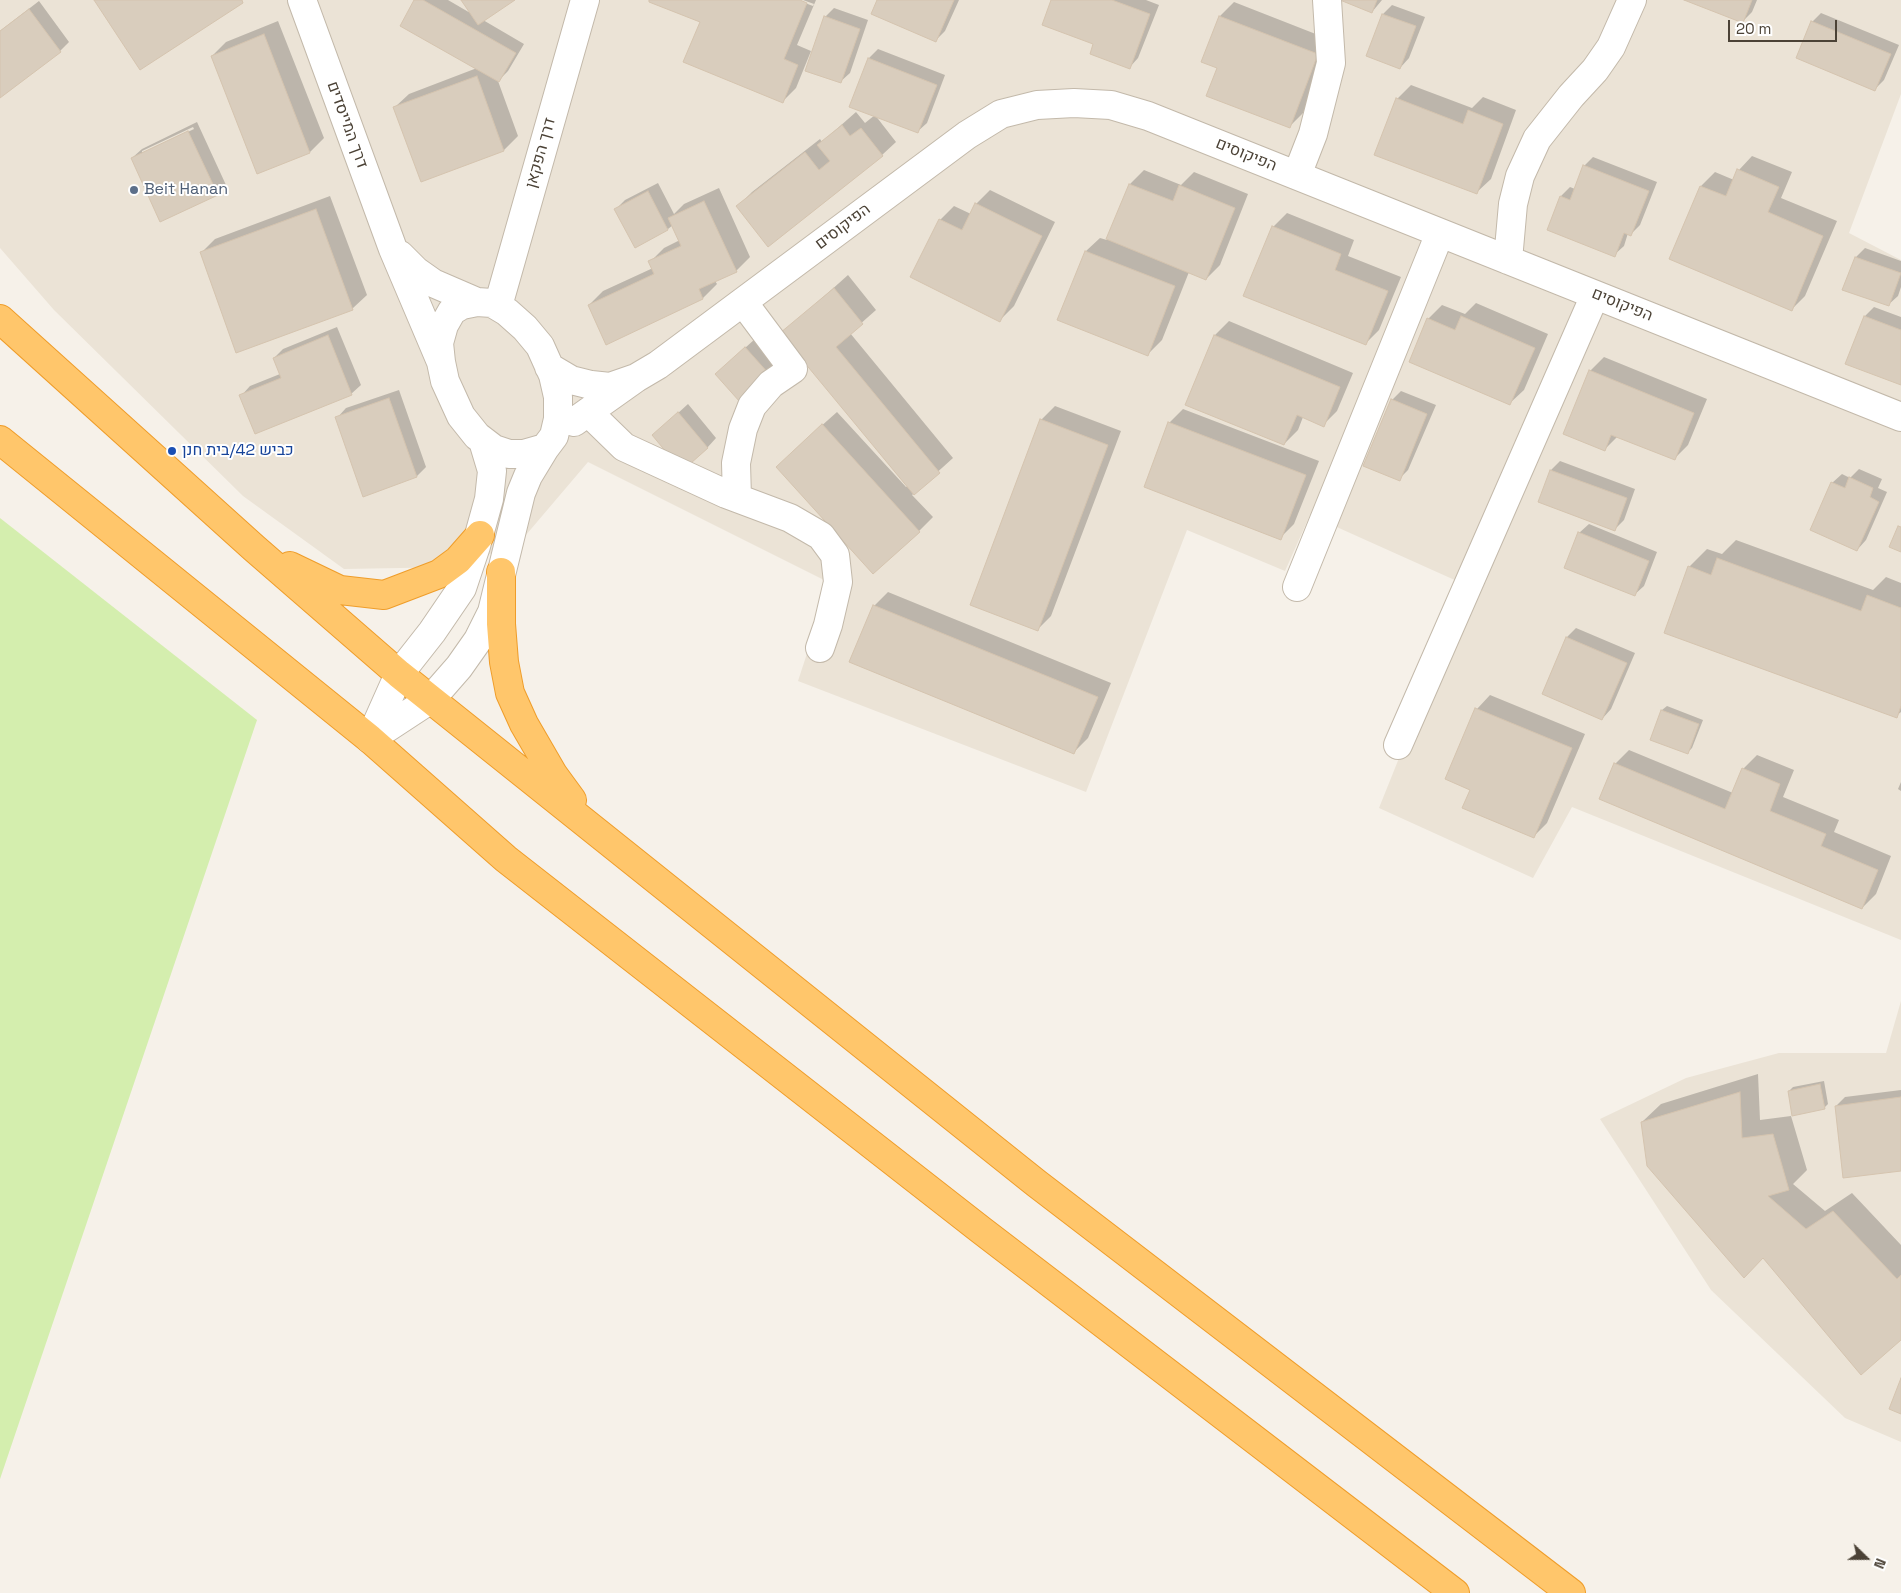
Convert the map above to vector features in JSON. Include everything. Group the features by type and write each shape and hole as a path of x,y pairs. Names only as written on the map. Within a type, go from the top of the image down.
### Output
{"highway":[{"path":"0,319 254,548 399,674 1036,1183 1571,1593"},
{"path":"0,440 370,739 506,859 981,1230 1455,1593"},
{"path":"254,548 340,590 384,595 439,574 458,560 480,535"},
{"path":"501,572 501,624 504,662 510,693 524,724 553,774 590,825"}],"street":[{"name":"דרך המייסדים","path":"302,0 394,249 441,362"},
{"name":"דרך הפקאן","path":"487,304 585,0"},
{"path":"1297,175 1313,134 1331,63 1327,0"},
{"path":"1508,260 1513,204 1520,176 1537,139 1571,96 1595,70 1611,47 1632,0"},
{"name":"הפיקוסים","path":"549,442 636,378 658,365 967,135 1001,114 1038,105 1074,103 1111,105 1148,116 1901,417"},
{"path":"1297,587 1440,233"},
{"name":"דרך המייסדים","path":"394,249 416,271 433,283 487,304"},
{"path":"1398,745 1595,295"},
{"path":"737,498 736,463 743,429 752,406 771,384 793,369 742,302"},
{"path":"370,739 431,699 459,667 478,640 492,612 521,493 528,476 549,442 558,419 558,397 549,367 540,346 530,334 508,312 487,304 462,305 452,310 444,325 439,343 445,381 461,416 483,441 494,449 510,454 524,454 549,442"},
{"name":"הפיקוסים","path":"549,367 571,380 591,386 610,387 636,378"},
{"path":"588,412 624,447 737,498 790,518 821,536 835,555 838,582 828,625 820,648"},
{"path":"370,739 399,674 432,632 462,588 480,535 489,499 492,471 483,441"}],"shaded area":[{"path":"0,0 1901,0 1901,94 1849,233 1901,260 1901,940 1572,807 1533,878 1379,808 1468,586 1310,515 1285,571 1187,530 1086,792 798,681 830,583 588,462 520,542 457,567 344,569 243,496 54,310 0,248"},
{"path":"1901,1001 1901,1442 1845,1418 1711,1290 1600,1119 1686,1078 1779,1053 1886,1053"}],"green space":[{"path":"0,518 257,720 0,1479"}],"building":[{"path":"94,0 242,0 243,3 140,70"},
{"path":"414,0 423,0 516,53 499,82 400,26"},
{"path":"461,0 515,0 478,25"},
{"path":"649,0 800,0 807,3 784,59 798,65 783,103 683,62 700,22 649,2"},
{"path":"877,0 954,0 936,42 871,14"},
{"path":"1051,0 1112,0 1150,14 1130,69 1090,54 1093,44 1042,25"},
{"path":"1340,0 1377,0 1372,13"},
{"path":"1684,0 1752,0 1743,23"},
{"path":"29,9 61,52 0,98 0,31"},
{"path":"1382,14 1416,26 1400,69 1366,56"},
{"path":"824,16 860,29 841,83 805,71"},
{"path":"1219,16 1318,54 1290,128 1206,96 1217,68 1201,62"},
{"path":"1811,21 1891,54 1875,91 1796,58"},
{"path":"264,34 310,153 257,174 211,56"},
{"path":"868,58 937,85 918,133 849,107"},
{"path":"477,76 504,151 421,182 393,107"},
{"path":"1396,98 1463,124 1468,110 1503,124 1477,194 1374,155"},
{"path":"842,125 850,136 861,128 883,156 768,247 736,206 805,152 819,170 830,161 817,145"},
{"path":"188,131 218,195 160,222 131,158"},
{"path":"1583,165 1649,191 1631,236 1624,233 1615,257 1547,230 1560,196 1570,200"},
{"path":"1737,169 1779,187 1768,212 1823,236 1792,311 1669,259 1700,186 1726,196"},
{"path":"1129,184 1173,201 1179,185 1235,208 1206,280 1106,239"},
{"path":"648,191 668,230 635,248 614,209"},
{"path":"704,201 737,272 699,289 703,299 606,345 588,305 654,274 648,261 681,246 668,218"},
{"path":"975,203 1042,236 1000,322 910,277 939,219 962,230"},
{"path":"316,209 353,310 236,353 200,252"},
{"path":"1272,226 1341,254 1335,270 1388,291 1366,345 1243,296"},
{"path":"1085,251 1175,286 1148,356 1057,320"},
{"path":"1855,257 1901,273 1889,306 1842,290"},
{"path":"834,288 863,324 836,347 940,473 914,495 780,333"},
{"path":"1461,316 1535,348 1510,405 1409,362 1427,318 1455,330"},
{"path":"1864,316 1901,330 1901,385 1845,364"},
{"path":"328,335 352,395 255,434 239,395 281,378 273,358"},
{"path":"1214,335 1340,387 1324,427 1297,415 1284,445 1185,405"},
{"path":"745,347 770,375 740,402 715,374"},
{"path":"1589,370 1694,413 1675,460 1611,435 1605,451 1563,434"},
{"path":"389,398 417,477 363,497 335,417"},
{"path":"1391,399 1427,414 1400,481 1363,466"},
{"path":"678,412 708,448 682,471 652,435"},
{"path":"1040,419 1108,445 1038,631 970,605"},
{"path":"1168,422 1306,475 1281,540 1144,487"},
{"path":"822,424 920,532 873,574 776,467"},
{"path":"1550,470 1627,498 1615,531 1538,502"},
{"path":"1849,477 1873,488 1870,497 1879,502 1857,551 1810,530 1831,482 1845,488"},
{"path":"1898,526 1901,527 1901,552 1889,547"},
{"path":"1578,532 1649,561 1635,596 1564,568"},
{"path":"1717,558 1861,611 1867,595 1901,608 1901,706 1897,718 1664,633 1688,566 1711,575"},
{"path":"873,605 1098,697 1074,754 849,662"},
{"path":"1566,637 1627,663 1602,720 1542,694"},
{"path":"1475,708 1572,748 1534,838 1462,808 1470,790 1445,779"},
{"path":"1661,710 1699,724 1688,754 1650,740"},
{"path":"1614,763 1725,809 1742,768 1780,784 1770,811 1826,834 1821,846 1878,870 1862,909 1599,799"},
{"path":"1820,1084 1825,1109 1792,1116 1788,1091"},
{"path":"1740,1092 1742,1138 1773,1134 1789,1190 1768,1196 1806,1229 1833,1211 1897,1279 1901,1275 1901,1340 1861,1375 1763,1258 1744,1278 1647,1166 1641,1122"},
{"path":"1901,1097 1901,1171 1843,1178 1835,1106"},
{"path":"1901,1378 1901,1414 1889,1409"}],"place":[{"name":"Beit Hanan","path":"134,190"},
{"name":"כביש 42/בית חנן","path":"172,451"}]}
